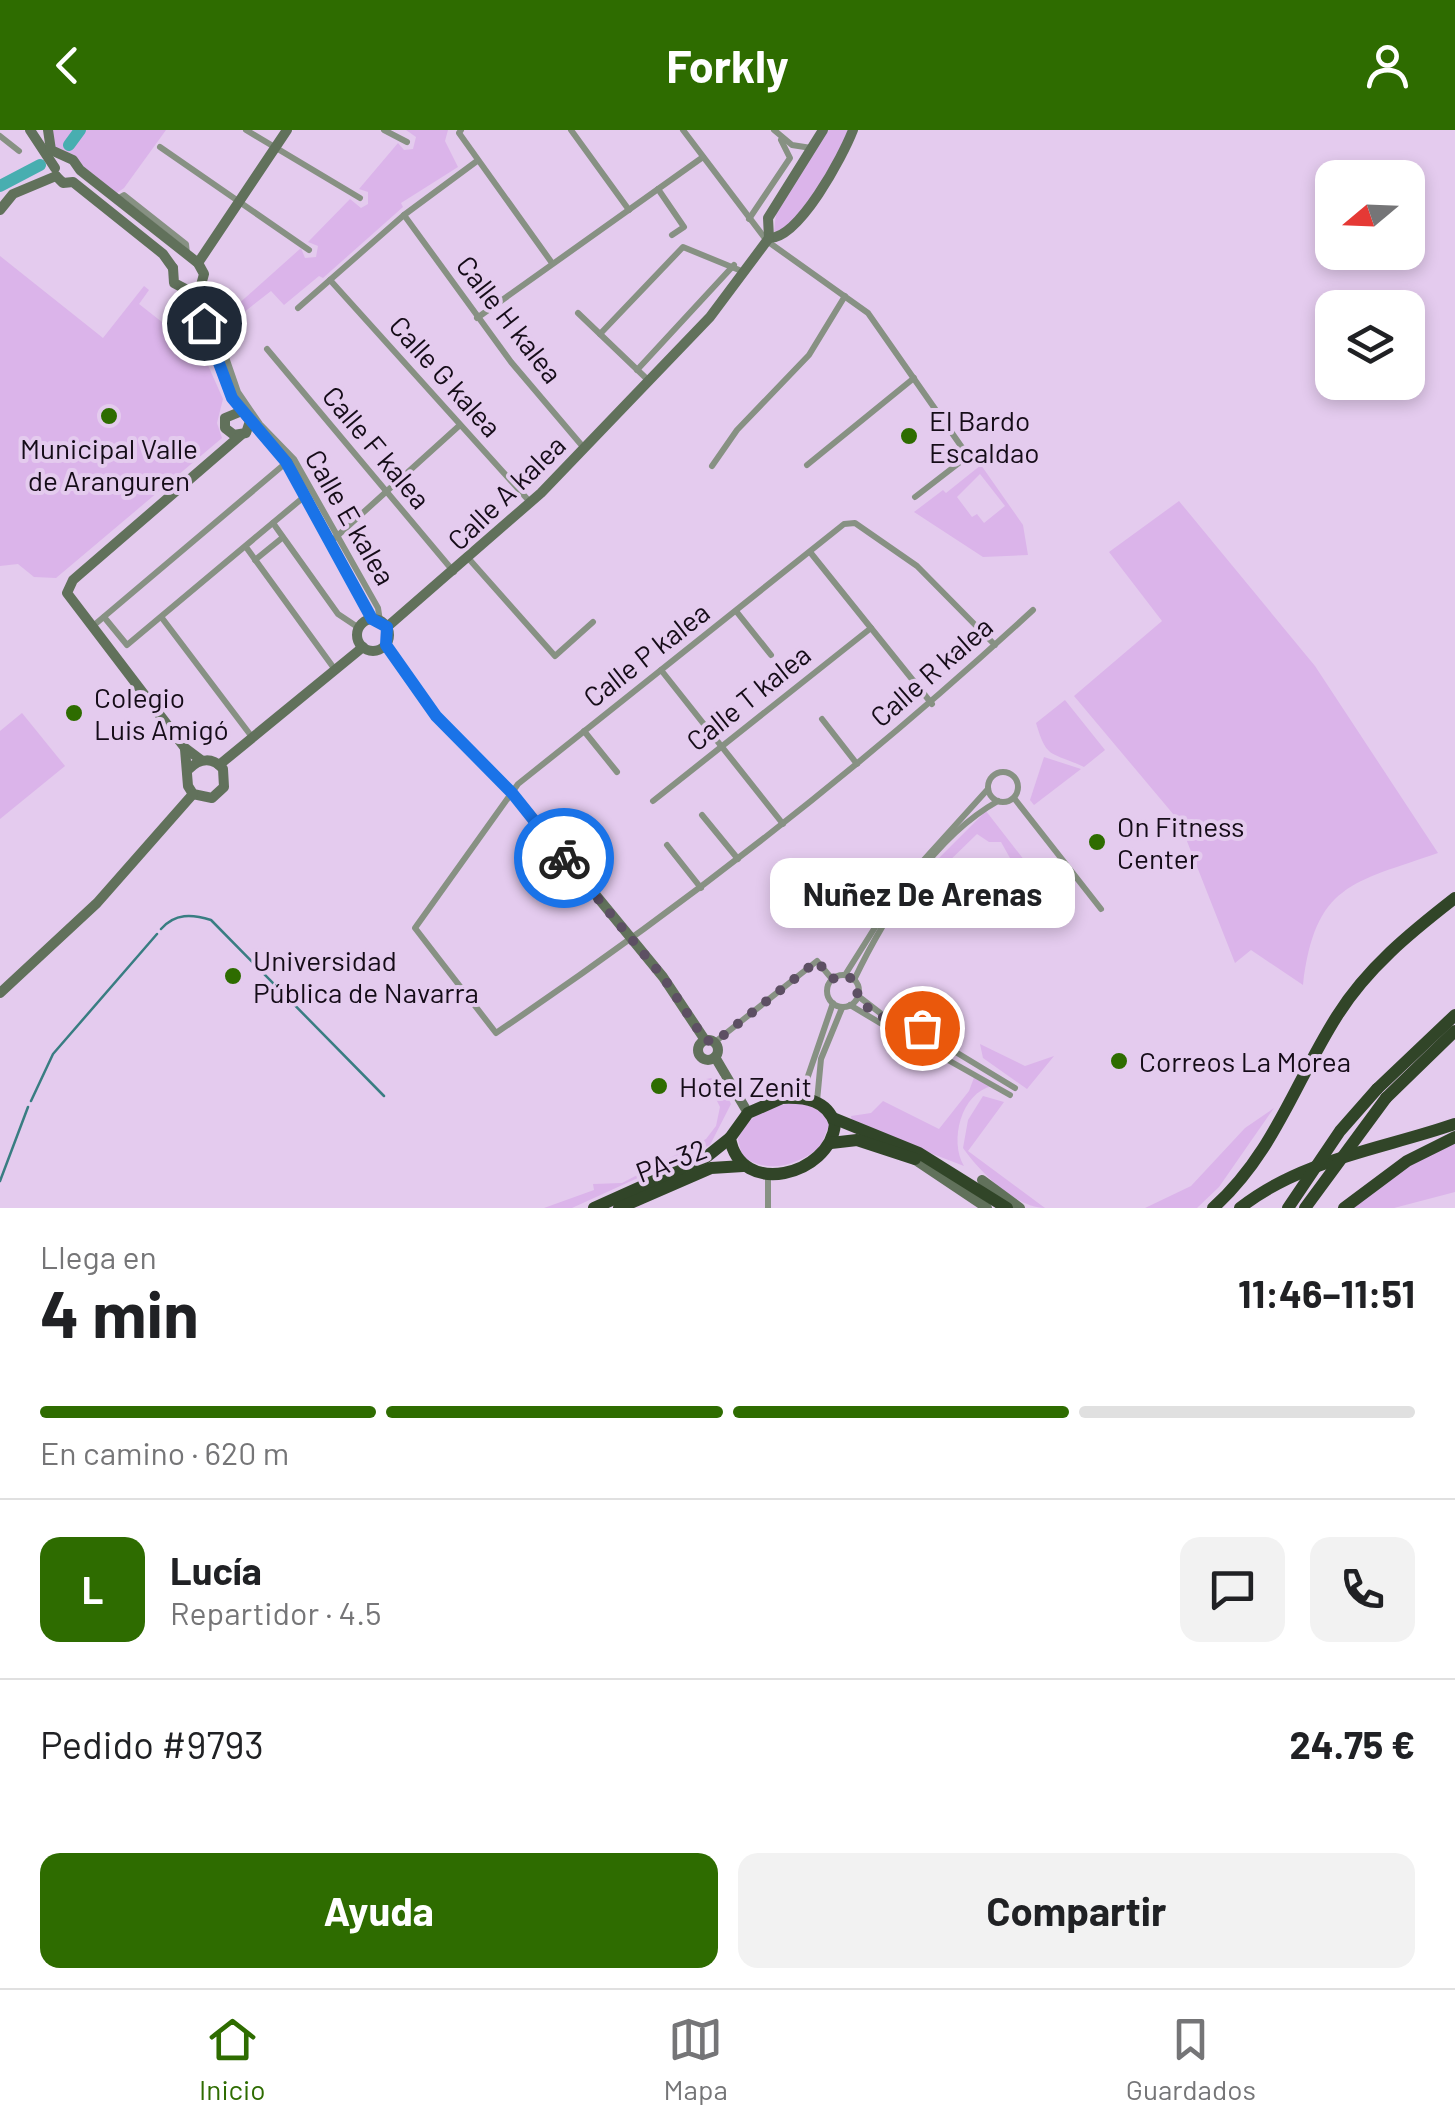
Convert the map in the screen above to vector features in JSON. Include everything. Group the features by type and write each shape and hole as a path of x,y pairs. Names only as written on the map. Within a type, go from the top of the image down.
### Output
{"highway":[{"path":"1213,1208 1236,1185 1282,1120 1336,1017 1357,988 1432,916 1455,901"},
{"path":"1306,1208 1382,1094 1455,1015"},
{"path":"1288,1208 1340,1130 1455,1031"},
{"path":"730,1138 748,1113 790,1098 818,1102 834,1118 920,1148 982,1180"},
{"path":"831,1143 834,1118"},
{"path":"1240,1208 1284,1180 1379,1147 1405,1145 1455,1130"},
{"path":"1344,1208 1455,1130"},
{"name":"PA-32","path":"594,1208 705,1158 730,1138 736,1159 743,1166"},
{"path":"768,1175 806,1166 831,1143 857,1140 914,1158 1004,1208"},
{"path":"899,1142 958,1174 1004,1208"},
{"name":"PA-32","path":"619,1208 711,1168 743,1166 768,1175"},
{"path":"1205,1208 1236,1185"}],"street":[{"path":"30,130 63,182 73,182 164,254 174,268 174,284 191,292 241,430"},
{"path":"48,130 51,150 73,160 80,170 192,259 204,278 191,292"},
{"path":"246,130 360,198"},
{"path":"174,268 192,259 241,203 287,130"},
{"path":"384,130 406,142"},
{"path":"461,130 458,134 552,263"},
{"path":"571,130 629,210"},
{"path":"683,130 768,240 868,313 968,456 915,498"},
{"path":"748,219 790,158 774,130"},
{"path":"768,240 768,218 812,140 823,130"},
{"path":"768,240 783,236 803,217 852,131"},
{"path":"0,136 19,151"},
{"path":"781,140 812,140"},
{"path":"160,147 309,250"},
{"path":"478,318 702,157"},
{"path":"0,210 13,194 56,172 65,159"},
{"path":"298,308 404,215 477,161"},
{"path":"73,182 80,170"},
{"path":"658,190 684,227 672,235"},
{"name":"Calle H kalea","path":"404,215 478,318 584,448"},
{"name":"Calle A kalea","path":"359,628 380,622 470,559 649,381 745,273 768,240"},
{"path":"600,334 683,247 734,265 745,273"},
{"path":"637,370 734,265"},
{"name":"Calle G kalea","path":"330,280 530,502"},
{"path":"712,466 737,430 809,355 845,296"},
{"path":"578,314 649,381"},
{"name":"Calle E kalea","path":"219,337 242,398 294,459 334,538"},
{"name":"Calle F kalea","path":"266,349 454,572"},
{"path":"806,464 914,378"},
{"path":"236,412 224,423 259,434 286,462 380,622 386,645 436,716 512,793 663,977 710,1041 715,1057 748,1113"},
{"path":"334,538 460,425"},
{"path":"185,748 188,786 193,794 202,798 218,794 224,775 219,765 201,760 185,748 71,603 69,586 221,455 241,430"},
{"name":"Calle E kalea","path":"92,626 286,462"},
{"path":"104,617 128,646 306,495"},
{"name":"Calle P kalea","path":"496,1032 415,928 512,793 844,524 855,523 917,566 995,645"},
{"path":"273,524 338,614 359,628 363,647"},
{"path":"255,560 282,538"},
{"path":"246,547 336,671"},
{"path":"810,552 932,704"},
{"path":"470,559 555,656 593,622"},
{"name":"Calle R kalea","path":"496,1032 632,942 702,888 932,704 1033,610"},
{"name":"Calle P kalea","path":"736,611 771,655"},
{"path":"162,618 252,737"},
{"name":"Calle T kalea","path":"653,801 871,628"},
{"path":"363,647 372,651 386,645"},
{"path":"219,765 363,647"},
{"path":"662,670 782,824"},
{"name":"Calle R kalea","path":"822,719 857,764"},
{"name":"Calle P kalea","path":"584,732 617,772"},
{"path":"189,769 201,760"},
{"path":"832,979 845,975 903,883 988,790 994,775 1010,773 1018,786 1014,798"},
{"path":"988,790 998,801"},
{"path":"0,993 97,903 193,794"},
{"path":"832,1003 846,1006 1013,1091 919,1028 884,1016 858,996 854,980 884,923 919,876 964,827 998,801 1014,798"},
{"path":"1014,798 1101,910"},
{"path":"702,815 738,859"},
{"path":"667,845 702,888"},
{"path":"715,1057 700,1056 698,1047 817,961 832,979"},
{"path":"845,975 854,980"},
{"path":"790,1098 806,1082 832,1003 827,994 832,979"},
{"path":"818,1102 821,1058 846,1006 858,996"},
{"path":"912,1042 912,1034 919,1028"},
{"path":"926,1047 931,1037"},
{"path":"914,1158 987,1208"},
{"path":"768,1175 768,1208"},
{"path":"982,1180 1020,1208"}],"shaded area":[{"path":"52,130 166,130 124,188 114,195 55,148"},
{"path":"406,130 448,130 445,141 458,167 401,203 403,207 323,278 319,276 284,305 271,291 220,331 202,300 208,285 236,306 301,248 305,258 316,257 318,246 308,242 350,199 361,208 368,204 368,192 359,189 398,143 404,150 413,149 416,137"},
{"path":"828,130 848,130 808,204 774,232 776,213"},
{"name":"Municipal Valle de Aranguren","path":"0,256 103,338 144,286 149,290 139,304 209,359 207,363 223,399 217,423 222,438 56,578 34,577 18,564 0,566"},
{"path":"981,465 1023,525 1028,555 983,557 914,512 943,490 946,493","holes":["980,474 1005,506 984,523 977,514 972,517 957,497"]},
{"path":"1179,501 1315,666 1438,853 1382,872 1343,892 1317,926 1303,985 1251,950 1235,963 1179,821 1074,696 1162,621 1109,552"},
{"path":"1065,700 1105,750 1084,767 1047,749 1036,723"},
{"path":"22,713 65,766 0,819 0,731"},
{"path":"1044,757 1081,769 1034,805 1030,800"},
{"path":"986,811 1035,874 1010,858 1001,842 989,842 977,834 941,869 933,864"},
{"path":"980,1044 1025,1066 1054,1056 1027,1089 983,1058"},
{"path":"975,1075 992,1086 972,1098 961,1119 958,1144 964,1166 852,1123 851,1116 871,1113 883,1101 939,1129 969,1091"},
{"path":"718,1077 731,1104 710,1145 572,1208 544,1208 594,1190 593,1184 622,1183 706,1139 716,1126 720,1107 706,1079"},
{"path":"983,1096 1004,1102 968,1151 1045,1208 1011,1195 988,1177 963,1148 968,1120"},
{"path":"798,1102 817,1109 827,1120 829,1125 820,1148 782,1166 762,1165 742,1156 738,1139 754,1117 770,1108"},
{"path":"1274,1108 1219,1187 1197,1208 1145,1208 1191,1186 1245,1128"},
{"path":"1455,1142 1455,1192 1394,1208 1351,1208 1404,1168"}],"waterway":[{"path":"69,145 80,130"},
{"path":"0,186 40,165"},
{"path":"161,929 184,916 211,920 384,1096"},
{"path":"31,1101 53,1054 157,934"},
{"path":"0,1181 28,1107"}],"way so far":[{"path":"564,858 663,977 705,1040 715,1042 817,961 832,979 845,975 854,980 858,996 866,1005 906,1027 922,1028"}],"place":[{"name":"Municipal Valle de Aranguren","path":"109,416"},
{"name":"El Bardo Escaldao","path":"909,436"},
{"name":"Colegio Luis Amigó","path":"74,713"},
{"name":"On Fitness Center","path":"1097,842"},
{"name":"Universidad Pública de Navarra","path":"233,976"},
{"name":"Nuñez De Arenas","path":"922,1028"},
{"name":"Correos La Morea","path":"1119,1061"},
{"name":"Hotel Zenit","path":"659,1086"}],"route":[{"path":"204,323 232,398 286,462 372,619 387,627 386,645 436,716 474,759 512,793 564,858"}]}
